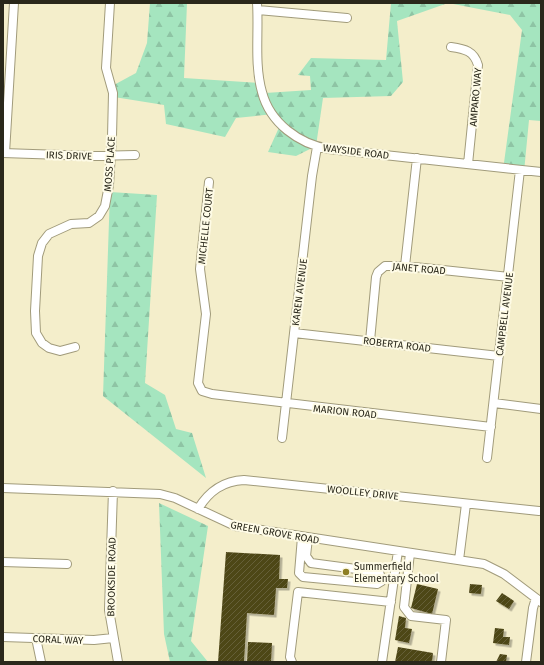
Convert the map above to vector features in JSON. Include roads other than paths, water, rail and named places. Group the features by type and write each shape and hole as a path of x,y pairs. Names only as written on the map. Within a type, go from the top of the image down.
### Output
{"street":[{"path":"4,153 14,3"},
{"name":"MOSS PLACE","path":"75,347 70,350 60,351 49,348 42,343 36,332 35,311 38,256 42,243 49,234 71,224 89,223 99,216 105,206 109,185 113,92 106,68 110,3"},
{"path":"258,6 347,18"},
{"name":"WAYSIDE ROAD","path":"258,6 259,78 264,98 273,114 289,132 297,138 317,147 541,172"},
{"name":"AMPARO WAY","path":"451,47 469,51 474,56 478,66 468,164"},
{"name":"KAREN AVENUE","path":"282,438 317,147"},
{"name":"IRIS DRIVE","path":"4,153 135,155"},
{"path":"405,266 417,158"},
{"name":"CAMPBELL AVENUE","path":"487,458 509,277 520,170"},
{"name":"MICHELLE COURT","path":"200,389 199,377 206,314 200,269 209,182"},
{"name":"JANET ROAD","path":"370,342 378,272 389,265 509,277"},
{"name":"ROBERTA ROAD","path":"294,333 499,356"},
{"name":"MARION ROAD","path":"200,389 206,393 286,404 491,427"},
{"path":"494,403 541,409"},
{"name":"WOOLLEY DRIVE","path":"198,509 208,494 215,489 227,483 244,480 539,511"},
{"name":"GREEN GROVE ROAD","path":"3,488 113,491 160,494 175,498 235,526 305,538 459,560 492,567 539,600"},
{"name":"BROOKSIDE ROAD","path":"113,491 109,610 118,662"},
{"path":"459,560 466,504"},
{"path":"305,538 306,556 311,563 379,572 382,581 377,584 303,577 299,573 305,538"},
{"path":"382,662 398,551"},
{"path":"410,553 404,607 411,616 446,620 441,662"},
{"path":"3,562 67,564"},
{"path":"292,662 290,657 298,592 391,602"},
{"path":"526,662 533,608 539,600"},
{"name":"CORAL WAY","path":"3,637 94,640 113,638"},
{"path":"36,638 41,662"}],"place":[{"name":"Summerfield Elementary School","path":"346,572"}]}
